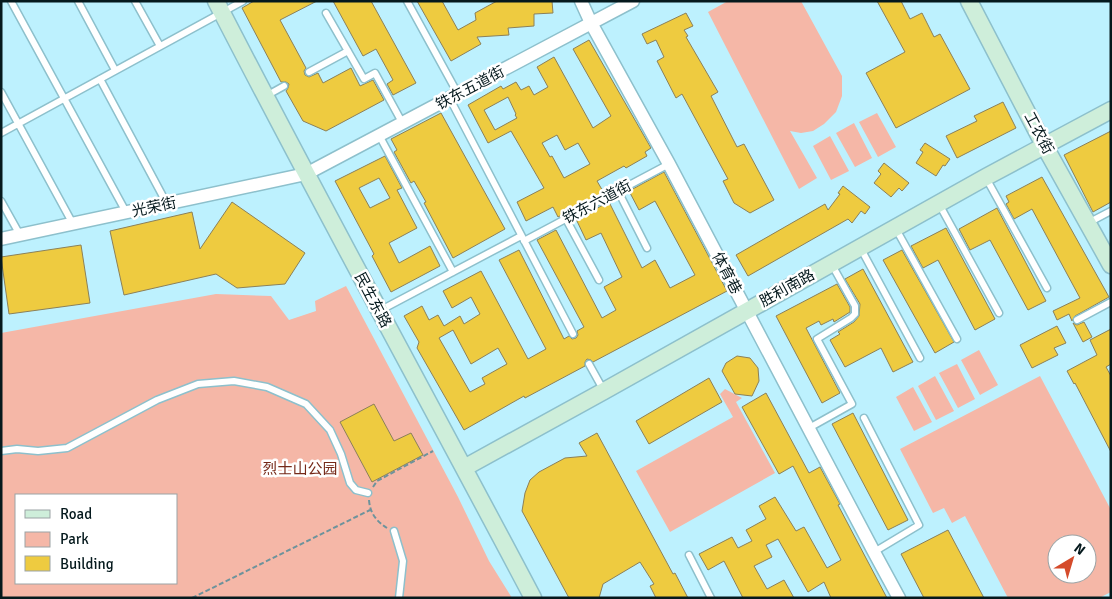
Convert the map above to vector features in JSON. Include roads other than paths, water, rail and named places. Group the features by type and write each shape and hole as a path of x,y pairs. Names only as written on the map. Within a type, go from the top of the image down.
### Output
{"main road":[{"name":"工农街","path":"969,1 1044,145 1111,265"},
{"name":"民生东路","path":"218,7 533,598"},
{"name":"胜利南路","path":"464,468 604,392 986,177 1111,110"}],"street":[{"name":"体育巷","path":"581,1 591,23 669,164 900,598"},
{"name":"铁东五道街","path":"306,174 380,137 633,1"},
{"name":"光荣街","path":"1,239 306,174"}],"lane":[{"path":"11,1 126,212"},
{"path":"78,1 115,70"},
{"path":"135,1 160,46"},
{"path":"1,133 160,46 218,7 243,1"},
{"path":"407,1 523,238 573,334"},
{"path":"326,13 364,79 374,73 403,124"},
{"path":"309,72 348,51"},
{"path":"100,79 168,204"},
{"path":"265,97 284,86"},
{"path":"1,92 73,224"},
{"path":"380,137 453,272"},
{"name":"铁东六道街","path":"379,312 453,272 566,219 669,164"},
{"path":"986,177 1047,288"},
{"path":"618,191 647,248"},
{"path":"1,201 20,235"},
{"path":"938,204 999,313"},
{"path":"1088,223 1111,211"},
{"path":"566,219 600,280"},
{"path":"895,228 957,338"},
{"path":"860,248 920,358"},
{"path":"809,428 852,404 817,339 855,314 855,306 831,264"},
{"path":"1077,320 1111,302"},
{"path":"589,364 604,392"},
{"path":"1,452 17,449 38,451 67,448 157,400 198,384 234,381 267,387 306,404 330,430 341,454 350,483 356,490 368,493"},
{"path":"864,418 919,525 874,552"},
{"path":"394,531 403,561 399,598"},
{"path":"689,555 711,598"}],"park label":[{"name":"烈士山公园","path":"300,469"}]}
